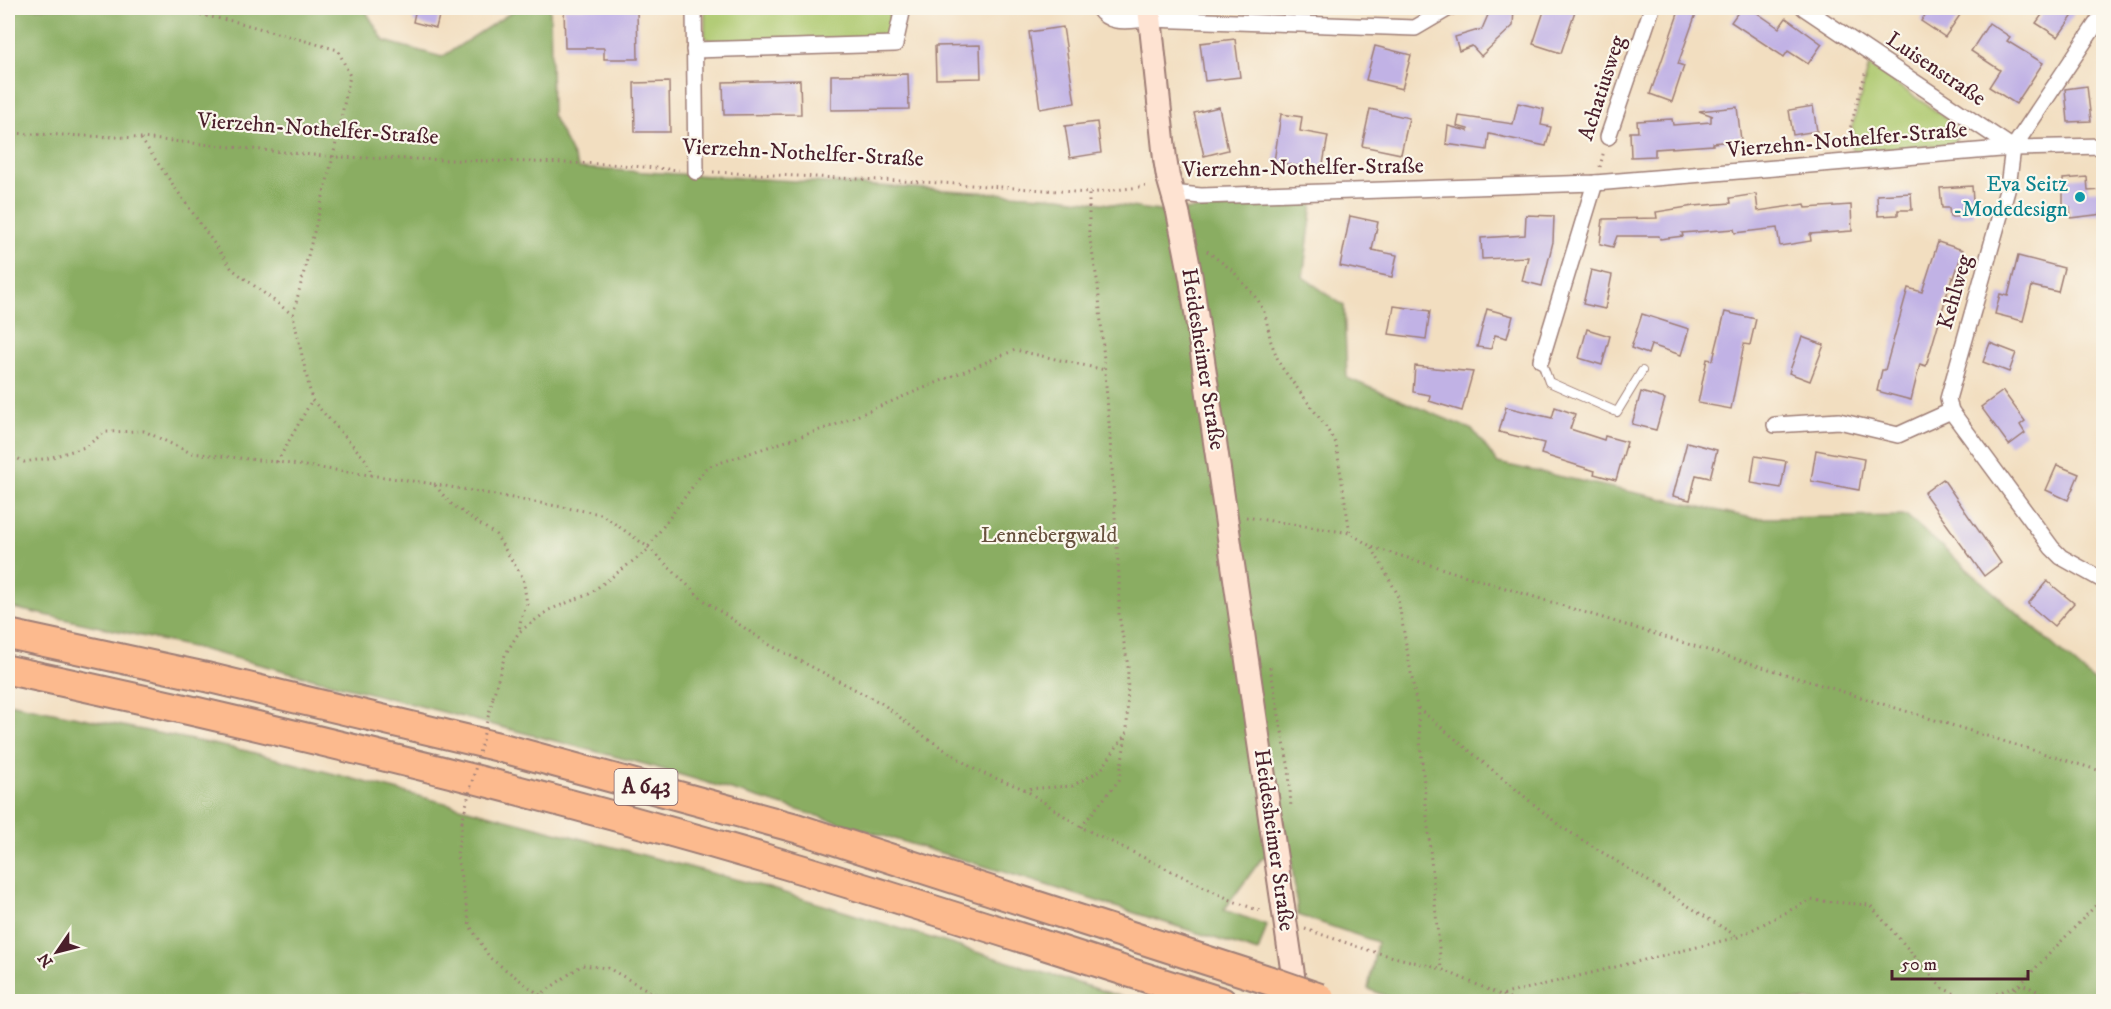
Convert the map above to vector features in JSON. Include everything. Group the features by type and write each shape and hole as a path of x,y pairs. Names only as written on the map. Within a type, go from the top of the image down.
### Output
{"highway":[{"name":"A 643","path":"8,633 206,677 499,747 796,828 1274,982 1316,1000"},
{"name":"A 643","path":"8,670 202,711 500,786 786,865 1222,1002"}],"main road":[{"name":"Heidesheimer Straße","path":"1149,13 1161,131 1168,177 1187,255 1286,920 1316,1000"}],"street":[{"path":"694,8 696,172"},
{"path":"694,50 895,44 903,8"},
{"path":"1098,8 1103,15 1116,21 1149,13 1414,28 1449,8"},
{"name":"Achatiusweg","path":"1608,137 1652,8"},
{"name":"Luisenstraße","path":"1804,8 2013,148"},
{"path":"2013,148 2103,12"},
{"name":"Vierzehn-Nothelfer-Straße","path":"1172,193 1201,196 1595,183 2013,148 2103,146"},
{"name":"Kehlweg","path":"1951,411 1948,399 2008,187 2013,148"},
{"path":"1541,360 1595,183"},
{"path":"1775,425 1839,421 1898,435 1951,411 2052,548 2061,557 2103,581"}],"lane":[{"path":"1541,360 1549,382 1617,412 1642,371"}],"path":[{"path":"165,8 237,22 338,50 350,76 333,157 293,315 312,400 366,460 372,475"},
{"path":"1851,162 1850,129 1870,52"},
{"name":"Vierzehn-Nothelfer-Straße","path":"8,133 141,138 333,157 609,164 696,172 942,183 1089,193 1153,186 1172,193"},
{"name":"Achatiusweg","path":"1595,183 1608,137"},
{"path":"141,138 232,268 293,315"},
{"path":"1081,827 1119,780 1127,732 1128,666 1119,615 1119,577 1105,370 1098,285 1089,234 1089,193"},
{"path":"1203,248 1233,272 1258,300 1280,365 1336,444 1350,533"},
{"path":"519,632 549,610 589,594 649,548 707,467 835,425 1015,350 1105,370"},
{"path":"277,462 312,400"},
{"path":"8,453 24,462 49,458 85,447 105,432 144,431 191,453 277,462 434,484 600,514 649,548 702,600 768,644 883,704 921,734 977,771 1024,789 1081,827 1233,901 1371,951 1441,969 1518,1002"},
{"path":"434,484 450,503 496,535 523,578 527,604 519,632 505,655 493,697 462,822 457,856 470,926 490,958 549,1002"},
{"path":"1226,513 1350,533 1372,547 2103,772"},
{"path":"1372,547 1397,593 1417,707 1441,969"},
{"path":"1417,707 1560,826 1738,937"},
{"path":"1024,789 1072,786 1082,781 1101,770 1127,732"},
{"path":"1501,995 1738,937 1810,900 1870,905 1942,988 1974,1002 2022,984 2050,997 2054,1002"},
{"path":"2003,1002 2103,900"},
{"path":"534,1002 540,995 582,965 608,968 669,1002"}],"green space":[{"name":"Lennebergwald","path":"8,8 364,8 384,41 442,57 518,8 550,8 552,115 579,168 1060,197 1159,211 1313,203 1303,277 1344,306 1347,378 1473,430 1498,463 1752,518 1907,516 2103,689 2103,1001 1398,1001 1368,989 1377,942 1298,915 1290,848 1262,858 1224,910 1267,925 1258,952 1027,879 648,765 196,648 8,607"},
{"path":"705,8 890,8 889,34 879,40 711,41 705,37"},
{"path":"1869,66 1952,122 1957,131 1955,142 1949,145 1852,151 1853,124"},
{"path":"8,703 247,751 765,887 1136,1001 8,1001"}],"building":[{"path":"416,8 441,8 436,28 413,22"},
{"path":"564,8 637,8 638,59 604,59 604,48 565,48"},
{"path":"1491,8 1514,8 1513,26 1481,56 1472,46 1459,51 1455,37 1482,29"},
{"path":"1545,8 1576,8 1561,53 1533,44"},
{"path":"1680,8 1698,8 1678,64 1684,66 1672,102 1650,94"},
{"path":"1741,8 1750,8 1779,28 1786,18 1822,44 1808,64 1788,51 1784,57 1731,22"},
{"path":"1930,8 1948,8 1960,15 1945,37 1921,21"},
{"path":"2047,8 2065,8 2074,14 2058,37 2036,23"},
{"path":"1989,23 2010,37 2007,41 2043,63 2016,104 1989,87 2000,70 1971,51"},
{"path":"1063,27 1075,103 1040,109 1029,32"},
{"path":"1235,39 1240,77 1205,81 1200,43"},
{"path":"980,45 981,78 936,79 935,46"},
{"path":"1375,46 1411,55 1402,89 1366,80"},
{"path":"908,74 909,109 831,110 831,75"},
{"path":"800,80 801,114 724,115 723,82"},
{"path":"669,82 670,132 635,132 634,83"},
{"path":"2087,86 2091,121 2068,122 2065,89"},
{"path":"1518,103 1544,109 1541,125 1551,127 1546,146 1489,134 1487,150 1446,144 1448,126 1468,131 1468,129 1457,126 1459,116 1513,124"},
{"path":"1813,106 1817,131 1793,135 1789,110"},
{"path":"1219,107 1228,150 1204,156 1194,113"},
{"path":"1737,107 1741,140 1713,143 1713,145 1655,149 1655,156 1631,157 1630,132 1638,132 1637,121 1672,119 1673,125 1711,122 1711,116 1713,116 1699,111"},
{"path":"1370,109 1409,118 1401,154 1362,146"},
{"path":"1281,114 1302,117 1300,131 1328,136 1322,170 1274,162"},
{"path":"1097,122 1101,153 1070,158 1065,126"},
{"name":"Eva Seitz -Modedesign","path":"2087,177 2088,191 2103,190 2103,214 2071,218 2070,207 2063,208 2063,179"},
{"path":"1972,186 1974,216 1950,217 1949,208 1942,208 1940,188"},
{"path":"1911,193 1912,210 1898,210 1898,215 1878,216 1877,195"},
{"path":"1756,194 1758,211 1805,204 1806,208 1851,205 1852,231 1810,234 1811,241 1780,246 1777,228 1735,233 1734,229 1682,233 1683,236 1660,239 1659,236 1617,236 1613,247 1600,244 1603,219 1657,218 1656,212 1731,203 1730,198"},
{"path":"1526,215 1554,216 1553,242 1542,286 1522,281 1528,257 1482,259 1481,238 1525,235"},
{"path":"1350,216 1378,222 1372,250 1397,255 1392,277 1340,266"},
{"path":"1938,242 1963,250 1954,278 1952,277 1926,366 1920,364 1911,400 1877,391 1908,288 1922,292"},
{"path":"2018,256 2064,268 2058,292 2032,286 2023,321 1995,314 2000,294 2008,296"},
{"path":"1591,270 1612,275 1605,309 1583,304"},
{"path":"1394,306 1430,311 1426,339 1389,334"},
{"path":"1487,309 1513,316 1507,338 1495,335 1491,349 1477,347"},
{"path":"1725,312 1756,319 1750,345 1744,344 1731,409 1698,403 1707,359 1713,360"},
{"path":"1642,314 1689,329 1681,355 1651,345 1648,354 1631,348"},
{"path":"1587,329 1610,336 1602,365 1579,358"},
{"path":"1802,337 1824,345 1810,381 1789,373"},
{"path":"1990,343 2016,353 2009,372 1983,362"},
{"path":"1415,366 1473,372 1462,411 1429,401 1430,395 1413,392"},
{"path":"2003,391 2025,421 2020,425 2025,433 2009,445 1981,407"},
{"path":"1641,392 1665,399 1656,430 1632,424"},
{"path":"1506,407 1552,418 1555,407 1575,414 1570,429 1604,440 1605,436 1627,442 1616,480 1541,454 1544,443 1499,432"},
{"path":"1687,442 1717,450 1710,478 1696,475 1690,500 1673,496"},
{"path":"1816,450 1864,459 1859,490 1811,481"},
{"path":"1755,456 1786,461 1781,488 1751,483"},
{"path":"2057,465 2079,474 2068,500 2046,490"},
{"path":"1943,479 2001,563 1984,576 1924,493"},
{"path":"2047,581 2074,603 2054,626 2028,604"}],"place":[{"name":"Eva Seitz -Modedesign","path":"2080,197"}]}
